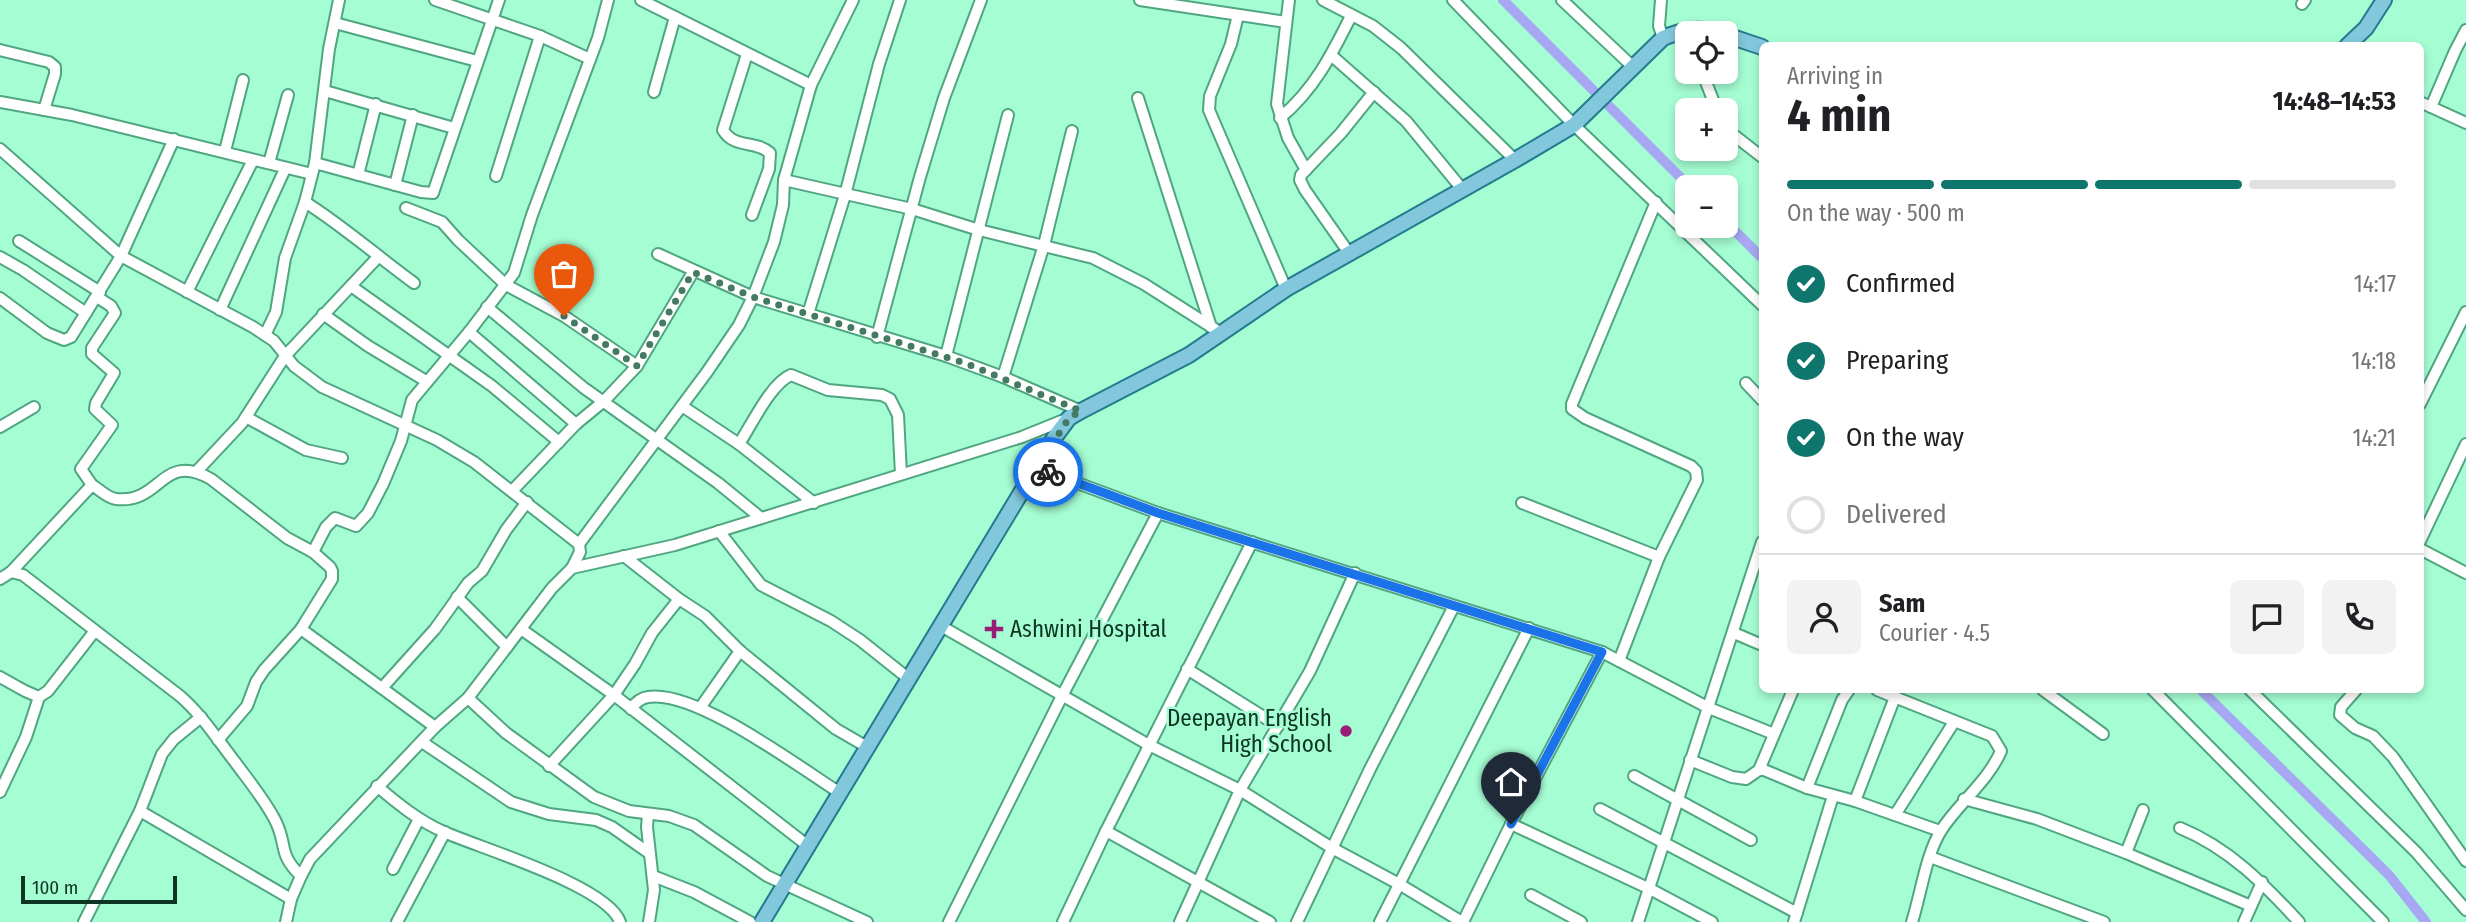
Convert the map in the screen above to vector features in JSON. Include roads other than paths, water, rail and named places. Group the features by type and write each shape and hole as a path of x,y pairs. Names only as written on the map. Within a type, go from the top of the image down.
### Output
{"main road":[{"path":"2351,42 2366,28 2384,0"},
{"path":"762,922 1037,468 1075,414 1189,355 1216,330 1578,122 1663,38 1675,37"},
{"path":"1738,39 1759,46"}],"street":[{"path":"265,335 276,312 285,258 314,169 326,91 329,49 339,0"},
{"path":"435,0 540,36 590,59"},
{"path":"0,102 174,139 285,169 314,169 358,175 433,193 499,0"},
{"path":"313,552 326,527 335,518 356,526 362,522 383,484 406,426 412,400 506,285 519,261 532,215 590,59 608,0"},
{"path":"641,0 811,85"},
{"path":"286,922 291,899 310,859 377,786 468,698 552,588 572,568 580,552 579,544 739,325 774,242 783,205 784,180 811,85 853,0"},
{"path":"808,314 845,195 878,64 900,0"},
{"path":"877,337 944,98 981,0"},
{"path":"1140,0 1286,22"},
{"path":"1289,0 1277,104 1288,138 1306,170"},
{"path":"1323,0 1373,26 1401,48 1515,160"},
{"path":"1453,0 1759,302"},
{"path":"1562,0 1629,69"},
{"path":"1661,0 1659,26 1663,38"},
{"path":"1238,15 1231,44 1210,96 1209,110 1286,289"},
{"path":"1280,118 1302,98 1331,55 1351,16"},
{"path":"654,92 675,17"},
{"path":"335,23 477,61"},
{"path":"2466,30 2426,105 2466,123"},
{"path":"496,176 540,36"},
{"path":"0,50 49,62 55,67 44,110"},
{"path":"747,54 723,123 723,130 738,144 763,147 770,153 769,169 752,215"},
{"path":"1331,55 1406,121 1462,189"},
{"path":"225,151 243,80"},
{"path":"326,91 454,128"},
{"path":"1349,253 1301,184 1301,175 1341,133 1374,92"},
{"path":"269,163 288,95"},
{"path":"1138,98 1216,330"},
{"path":"358,175 376,104"},
{"path":"394,185 413,115"},
{"path":"946,356 1008,115"},
{"path":"1003,377 1044,245 1072,131"},
{"path":"1738,138 1759,155"},
{"path":"0,298 47,333 64,340 71,337 121,256 174,139"},
{"path":"0,149 121,256 265,335 322,387 437,440 512,491 579,544"},
{"path":"187,292 253,160"},
{"path":"220,310 285,169"},
{"path":"784,180 912,209 979,230 1093,258 1119,270 1216,330"},
{"path":"305,202 331,218 377,257 414,283"},
{"path":"1619,661 1659,557 1698,480 1696,471 1691,466 1585,418 1573,409 1572,404 1656,202"},
{"path":"407,208 442,222 506,285 564,316 637,366"},
{"path":"19,240 98,294 111,306 114,313 92,348 92,354 114,373 94,409 113,425 81,469 92,485 115,499 139,497 179,470 197,471 229,491 287,538 313,552 332,571 332,579 301,629 264,670 256,682 247,706 218,740"},
{"path":"658,254 753,297 946,356 1003,377 1075,414"},
{"path":"0,257 86,313"},
{"path":"197,471 232,436 285,356 377,257"},
{"path":"512,491 576,424 604,401 637,366 693,272"},
{"path":"351,286 501,393 559,442"},
{"path":"487,307 584,388 718,483 761,517"},
{"path":"2424,396 2466,312"},
{"path":"323,314 426,382"},
{"path":"469,332 576,424"},
{"path":"739,444 774,389 791,375 828,390 890,399 898,415 901,474"},
{"path":"1746,383 1759,397"},
{"path":"682,406 739,444 814,503"},
{"path":"0,427 34,407"},
{"path":"572,568 674,545 814,503 1022,437 1075,414"},
{"path":"246,417 306,450 342,458"},
{"path":"2424,533 2466,444"},
{"path":"1037,468 1158,513 1602,652 1709,708 1774,734"},
{"path":"0,579 10,572 92,485"},
{"path":"382,688 435,629 468,583 482,572 506,530 527,502"},
{"path":"1522,503 1659,557"},
{"path":"948,922 1158,513"},
{"path":"719,531 761,585 860,639 909,679"},
{"path":"1063,922 1252,541"},
{"path":"2424,551 2466,573"},
{"path":"624,556 705,616 740,651 836,729 867,747"},
{"path":"1638,922 1690,760 1759,562"},
{"path":"10,572 23,575 180,696 201,717 263,799 281,833 283,854 289,865 301,876"},
{"path":"1180,922 1240,790 1310,671 1355,573"},
{"path":"457,597 507,647"},
{"path":"549,766 614,695 652,633 679,599"},
{"path":"1297,922 1425,658 1454,606"},
{"path":"941,626 1149,745 1240,790 1332,848 1462,922 1602,652"},
{"path":"1380,922 1529,628"},
{"path":"301,629 435,727"},
{"path":"522,629 614,695 808,846"},
{"path":"0,792 26,737 39,697 48,691 94,632"},
{"path":"1734,633 1759,644"},
{"path":"701,708 740,651"},
{"path":"1187,670 1278,726"},
{"path":"0,677 39,697"},
{"path":"1690,760 1732,777 1746,779 1759,770 1792,693"},
{"path":"1807,788 1847,693"},
{"path":"1885,693 1992,737 2001,751 1993,768 1964,799 1940,831 1912,922"},
{"path":"2047,693 2103,734"},
{"path":"2155,693 2383,922"},
{"path":"2253,693 2416,852 2466,910"},
{"path":"2353,693 2341,707 2340,715 2355,728 2373,736 2393,757 2466,861"},
{"path":"631,709 649,696 701,708 743,731 840,793"},
{"path":"1855,801 1895,697"},
{"path":"468,698 506,733 594,797 612,805 669,816 694,825 767,876 867,922"},
{"path":"84,922 140,811 162,754 174,739 201,717"},
{"path":"1895,815 1954,722"},
{"path":"422,741 499,795 520,806 549,814 596,820 612,827 649,853"},
{"path":"1759,770 1940,831"},
{"path":"1634,776 1751,840"},
{"path":"377,786 419,819 445,832 544,870 600,900 615,912 620,922"},
{"path":"1600,809 1663,841 1796,918 1833,796"},
{"path":"1964,799 2037,819 2251,906"},
{"path":"2126,853 2143,810"},
{"path":"140,811 291,899"},
{"path":"648,814 654,890 649,922"},
{"path":"393,869 419,819"},
{"path":"1511,824 1650,889 1712,922"},
{"path":"2180,828 2213,844 2262,881 2299,922"},
{"path":"1106,831 1270,922"},
{"path":"397,922 445,832"},
{"path":"1930,857 2104,922"},
{"path":"653,876 694,892 750,922"},
{"path":"2244,922 2262,881"},
{"path":"1531,895 1581,922"}],"waterway":[{"path":"1503,0 1678,175"},
{"path":"1738,234 1759,255"},
{"path":"2204,693 2389,875 2426,922"}],"place":[{"name":"Ashwini Hospital","path":"994,629"},
{"name":"Deepayan English High School","path":"1346,731"}]}
